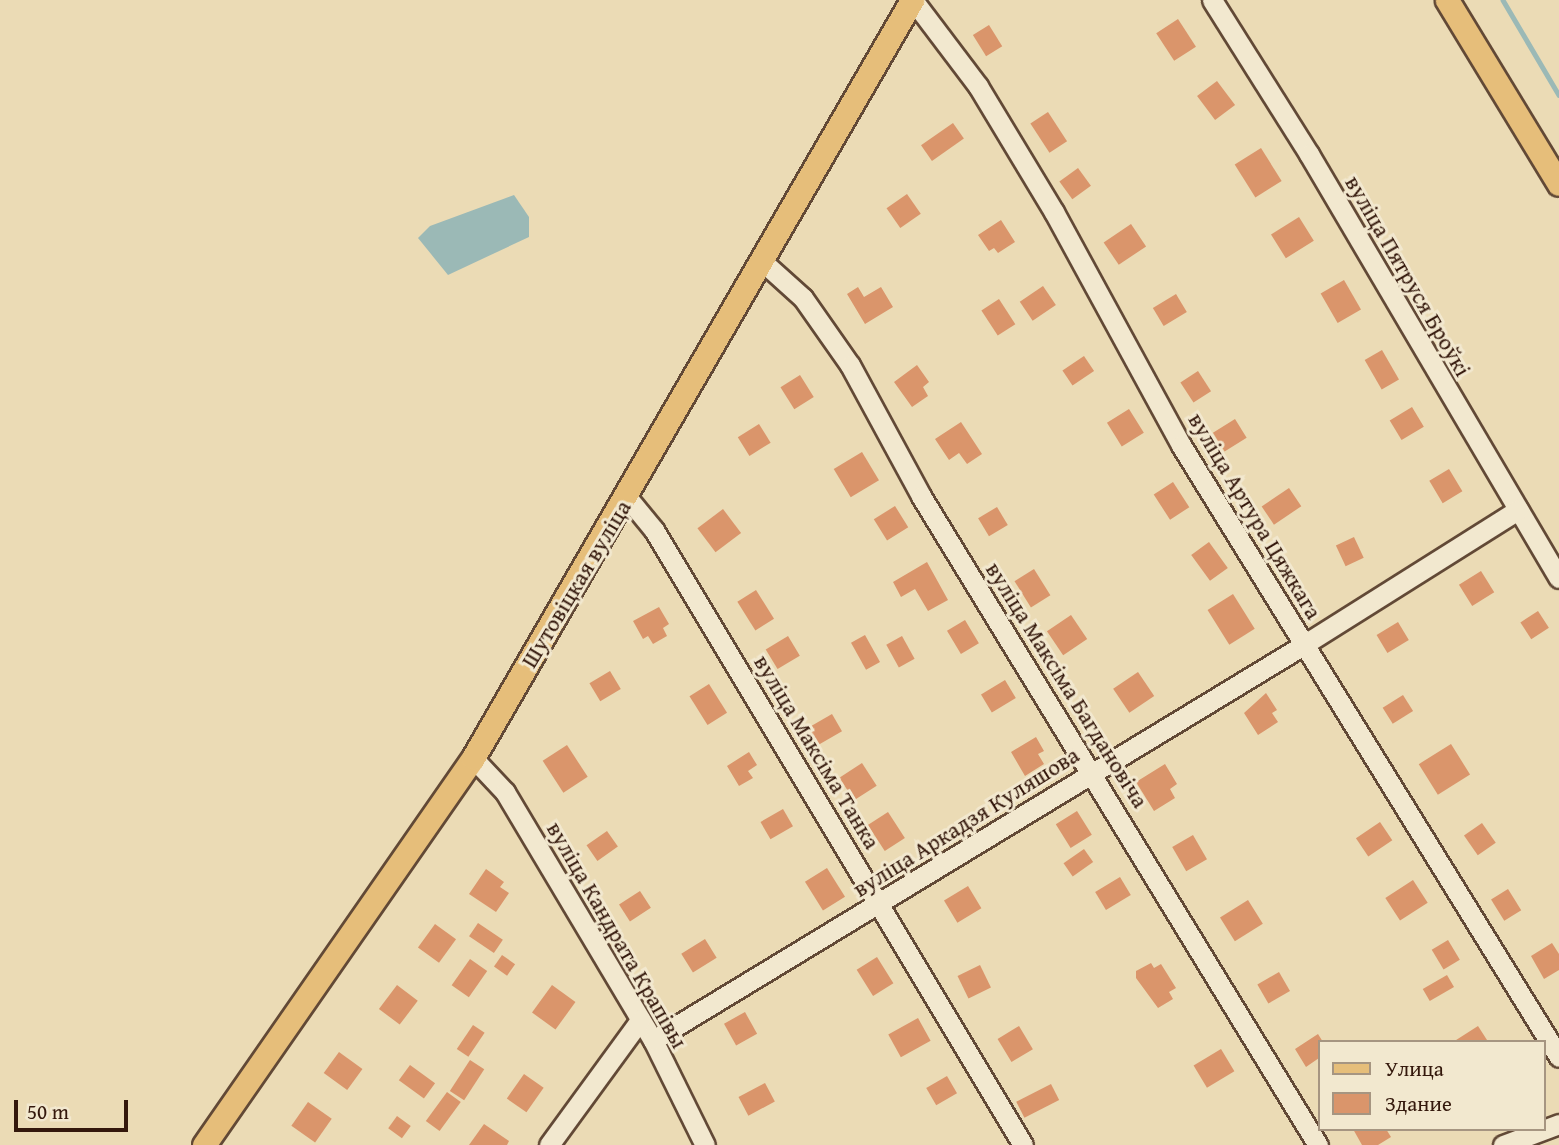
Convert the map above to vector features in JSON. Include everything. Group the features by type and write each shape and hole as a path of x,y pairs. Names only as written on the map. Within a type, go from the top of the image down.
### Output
{"main road":[{"name":"Шутовіцкая вуліца","path":"204,1145 472,758 627,498 913,0"},
{"path":"1447,0 1559,184"}],"street":[{"name":"вуліца Артура Цяжкага","path":"913,0 978,86 1054,212 1181,445 1559,1057"},
{"name":"вуліца Пятруся Броўкі","path":"1212,0 1309,154 1559,578"},
{"name":"вуліца Максіма Багдановіча","path":"762,262 803,298 850,365 921,496 1094,772 1318,1145"},
{"name":"вуліца Максіма Танка","path":"627,498 654,530 1023,1145"},
{"name":"вуліца Аркадзя Куляшова","path":"653,1040 880,905 1518,510"},
{"name":"вуліца Кандрата Крапівы","path":"472,758 505,792 653,1040 705,1145"},
{"path":"549,1145 640,1020"},
{"path":"1503,1145 1540,1131"}],"water":[{"path":"514,195 529,217 529,237 448,275 418,238 430,226"}],"building":[{"path":"1178,19 1196,47 1174,61 1156,33"},
{"path":"989,25 1002,46 986,56 973,35"},
{"path":"1217,81 1235,105 1215,120 1197,96"},
{"path":"1048,112 1067,141 1049,153 1030,123"},
{"path":"953,123 964,139 932,161 921,145"},
{"path":"1261,148 1282,181 1255,198 1235,164"},
{"path":"1078,168 1091,186 1072,199 1059,182"},
{"path":"907,194 921,214 900,228 887,208"},
{"path":"1299,217 1314,241 1286,258 1271,234"},
{"path":"1001,220 1015,242 998,253 994,248 989,251 978,235"},
{"path":"1131,224 1146,246 1119,265 1104,242"},
{"path":"1344,280 1361,309 1338,323 1321,294"},
{"path":"1043,286 1056,305 1033,321 1020,302"},
{"path":"858,287 864,297 881,287 893,307 865,324 847,294"},
{"path":"1176,294 1187,312 1164,326 1153,308"},
{"path":"999,299 1015,324 998,336 981,310"},
{"path":"1382,350 1399,379 1382,389 1365,360"},
{"path":"1084,356 1094,371 1073,385 1062,371"},
{"path":"917,365 929,382 923,387 928,396 912,407 894,382"},
{"path":"1198,371 1211,391 1193,403 1180,382"},
{"path":"800,375 814,397 794,409 780,387"},
{"path":"1412,407 1424,427 1402,440 1390,420"},
{"path":"1129,409 1144,433 1122,447 1107,423"},
{"path":"1235,419 1247,438 1225,451 1213,433"},
{"path":"961,422 982,454 967,464 959,453 949,460 935,439"},
{"path":"759,424 771,443 749,456 738,437"},
{"path":"862,452 879,480 851,497 834,469"},
{"path":"1449,469 1462,491 1443,503 1429,481"},
{"path":"1173,482 1189,507 1170,520 1154,495"},
{"path":"1289,488 1301,506 1274,525 1262,506"},
{"path":"895,506 908,527 887,540 874,519"},
{"path":"997,507 1008,525 989,536 978,518"},
{"path":"723,509 741,533 715,552 697,528"},
{"path":"1354,537 1364,558 1346,566 1336,545"},
{"path":"1209,542 1228,568 1210,581 1191,555"},
{"path":"927,562 948,600 928,611 915,589 901,597 893,582"},
{"path":"1034,569 1050,595 1031,607 1014,581"},
{"path":"1481,571 1494,592 1472,606 1459,585"},
{"path":"756,590 774,619 755,630 737,602"},
{"path":"1233,594 1255,629 1229,645 1208,610"},
{"path":"659,607 669,624 663,628 667,636 653,644 648,636 643,639 633,621"},
{"path":"1538,611 1549,628 1531,639 1520,622"},
{"path":"1071,615 1087,639 1063,655 1047,631"},
{"path":"965,620 979,643 961,654 947,631"},
{"path":"1398,622 1409,640 1387,653 1377,635"},
{"path":"865,635 880,662 866,670 851,643"},
{"path":"788,636 800,656 778,669 766,649"},
{"path":"902,636 915,659 899,667 886,645"},
{"path":"610,671 621,689 600,701 589,683"},
{"path":"1138,672 1154,696 1129,713 1113,689"},
{"path":"1005,680 1016,698 992,712 981,694"},
{"path":"709,684 727,713 708,725 689,696"},
{"path":"1266,693 1277,710 1272,713 1278,722 1258,735 1244,713"},
{"path":"1403,695 1413,711 1393,724 1383,708"},
{"path":"832,714 842,731 819,745 809,728"},
{"path":"1036,737 1044,751 1038,754 1044,764 1025,776 1011,752"},
{"path":"1451,744 1470,775 1438,795 1419,764"},
{"path":"567,745 588,777 563,793 543,761"},
{"path":"749,752 757,765 748,771 753,778 739,786 727,766"},
{"path":"862,763 877,786 854,800 839,778"},
{"path":"1165,764 1177,784 1170,789 1175,798 1154,811 1136,782"},
{"path":"783,809 793,826 770,839 760,822"},
{"path":"1077,811 1092,835 1071,848 1056,824"},
{"path":"888,812 905,838 885,851 868,825"},
{"path":"1380,822 1392,840 1368,856 1356,838"},
{"path":"1482,823 1496,843 1478,855 1464,836"},
{"path":"607,831 618,847 597,861 587,845"},
{"path":"1193,835 1207,859 1186,871 1172,847"},
{"path":"1084,849 1093,862 1073,876 1064,863"},
{"path":"827,868 845,897 823,911 805,882"},
{"path":"486,869 504,882 500,887 509,893 496,912 469,894"},
{"path":"1120,877 1131,895 1106,910 1095,892"},
{"path":"1413,880 1428,903 1400,921 1385,898"},
{"path":"968,886 981,908 957,923 944,900"},
{"path":"1508,889 1521,910 1504,921 1491,900"},
{"path":"640,891 651,908 630,921 619,905"},
{"path":"1248,900 1263,924 1235,941 1220,917"},
{"path":"478,923 503,940 494,953 469,936"},
{"path":"435,924 456,939 439,963 418,947"},
{"path":"705,939 717,958 693,972 681,954"},
{"path":"1448,940 1460,960 1444,970 1432,950"},
{"path":"1552,943 1559,954 1559,970 1544,979 1531,956"},
{"path":"502,955 515,964 507,976 494,966"},
{"path":"877,957 893,983 873,996 857,970"},
{"path":"470,959 487,971 469,997 452,985"},
{"path":"1151,963 1154,968 1161,964 1176,988 1169,992 1173,999 1158,1008 1136,978 1136,971"},
{"path":"980,965 991,987 968,998 958,976"},
{"path":"1279,972 1290,991 1268,1004 1257,985"},
{"path":"1447,975 1454,987 1430,1001 1423,989"},
{"path":"397,985 418,1001 400,1025 379,1009"},
{"path":"552,985 575,1002 555,1030 532,1013"},
{"path":"745,1012 757,1034 736,1046 724,1024"},
{"path":"918,1018 931,1041 901,1057 888,1034"},
{"path":"473,1025 485,1033 468,1057 457,1049"},
{"path":"1019,1026 1033,1049 1011,1062 998,1039"},
{"path":"1478,1026 1487,1040 1456,1040"},
{"path":"1318,1034 1322,1040 1318,1040 1318,1059 1306,1067 1295,1049"},
{"path":"1221,1049 1234,1071 1207,1088 1194,1065"},
{"path":"339,1052 362,1069 347,1090 324,1073"},
{"path":"470,1060 484,1069 464,1100 450,1091"},
{"path":"410,1065 435,1083 424,1099 399,1080"},
{"path":"524,1074 544,1088 526,1112 507,1099"},
{"path":"947,1076 957,1093 936,1105 926,1088"},
{"path":"765,1083 775,1102 748,1116 739,1097"},
{"path":"1051,1084 1059,1100 1024,1118 1016,1102"},
{"path":"447,1092 461,1102 440,1131 426,1121"},
{"path":"308,1102 332,1119 315,1142 291,1126"},
{"path":"397,1116 411,1126 402,1138 388,1128"},
{"path":"484,1124 509,1141 507,1145 469,1145"},
{"path":"1354,1131 1387,1131 1391,1137 1378,1145 1362,1145"}],"waterway":[{"path":"1503,0 1559,95"}]}
